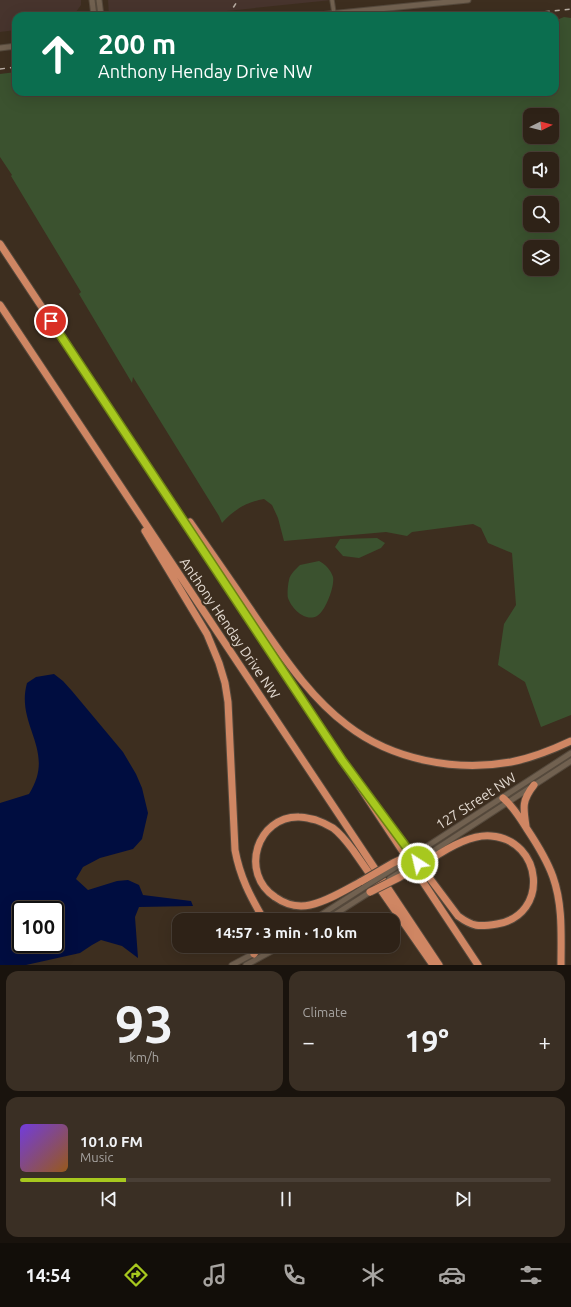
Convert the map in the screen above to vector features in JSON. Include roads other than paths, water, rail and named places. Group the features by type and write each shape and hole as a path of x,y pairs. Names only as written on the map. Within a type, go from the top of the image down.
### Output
{"highway":[{"name":"Anthony Henday Drive NW","path":"0,244 478,965"},
{"name":"Anthony Henday Drive NW","path":"0,305 439,965"},
{"path":"150,470 171,494 290,666 319,700 347,726 389,749 406,755 456,765 511,762 549,751 571,741"},
{"path":"117,480 207,634 219,663 225,683 228,702 234,850 238,867 260,913"},
{"path":"342,760 458,916 469,924 480,927 506,923 519,915 533,894 534,887 533,872 528,860 517,845 503,838 490,836 476,837 426,855 393,863 366,886"},
{"path":"527,830 523,811 524,803 528,793 534,785"},
{"path":"506,800 527,830 553,877 558,896 561,921 561,965"},
{"path":"426,855 400,877 366,886 309,906 290,905 269,893 261,884 256,874 255,856 270,828 282,820 299,816 316,820 332,827 354,850 433,965"},
{"path":"252,898 257,913"}],"main road":[{"path":"99,0 100,12"},
{"path":"353,12 468,0"},
{"path":"90,12 92,1"},
{"path":"92,1 93,12"},
{"path":"0,48 12,46"},
{"name":"127 Street NW","path":"426,855 571,754"},
{"name":"127 Street NW","path":"506,800 534,785 571,761"},
{"path":"324,913 366,886"},
{"path":"334,913 366,886"},
{"path":"246,965 267,953"},
{"path":"232,965 254,954"}],"street":[{"path":"332,0 334,12"}],"railway":[{"path":"230,12 238,0"},
{"path":"543,12 571,9"},
{"path":"0,69 12,68"}]}
